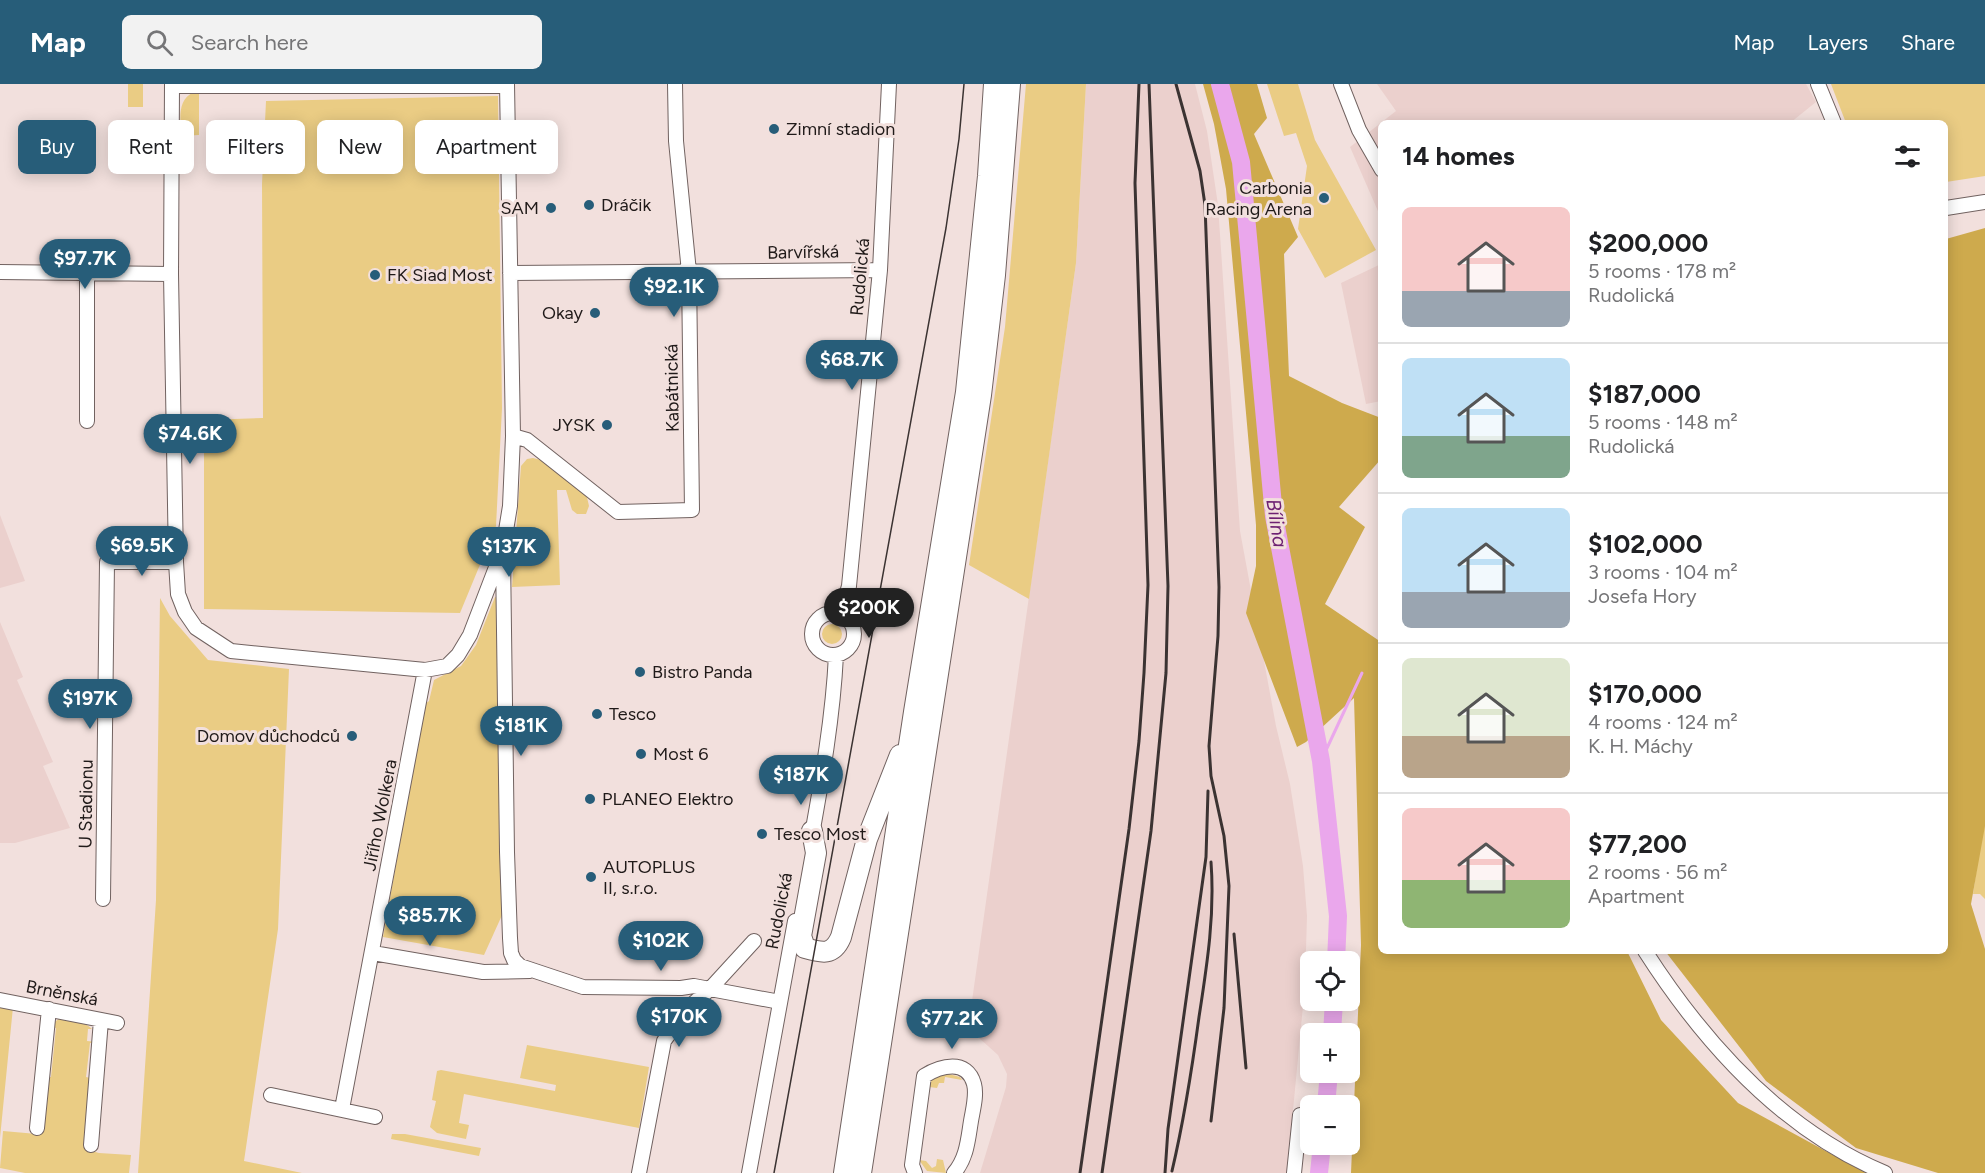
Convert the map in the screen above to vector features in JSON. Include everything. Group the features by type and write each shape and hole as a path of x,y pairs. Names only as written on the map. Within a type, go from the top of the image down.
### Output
{"highway":[{"path":"844,1173 914,712 966,392 988,176 994,84"},
{"path":"861,1173 981,395 1001,210 1010,84"},
{"path":"812,831 816,853 801,936 805,948 821,952 837,946 841,937 867,839 903,748 914,712"}],"street":[{"name":"Kabátnická","path":"513,436 527,440 618,512 692,510 689,272 676,141 675,84"},
{"name":"Rudolická","path":"841,614 849,586 880,270 889,84"},
{"path":"1341,84 1359,130 1378,163"},
{"path":"1818,84 1833,120"},
{"path":"503,549 470,635 458,655 447,666 425,670 231,651 196,628 185,612 178,594 176,562 171,274 172,85 507,85 513,436 510,506 503,549 507,852 511,953 520,966 583,987 681,988 694,986 780,1002"},
{"path":"1948,208 1985,202"},
{"name":"Barvířská","path":"510,273 880,270"},
{"path":"0,273 171,274"},
{"path":"87,274 87,421"},
{"name":"U Stadionu","path":"103,899 107,562 176,562"},
{"path":"828,613 841,614 851,623 854,637 848,649 836,655 830,655 819,650 812,639 812,633 816,620 822,616 828,613"},
{"name":"Rudolická","path":"749,1173 812,831 833,696 836,655"},
{"name":"Jiřího Wolkera","path":"342,1109 425,670"},
{"path":"639,1173 664,1041 688,1008 710,989 754,941"},
{"path":"373,953 483,972 535,971"},
{"path":"1647,954 1708,1039 1766,1097 1812,1132 1864,1164 1885,1173"},
{"name":"Brněnská","path":"0,999 117,1023"},
{"path":"37,1128 48,1009"},
{"path":"91,1145 101,1020"},
{"path":"915,1173 912,1165 924,1076 938,1067 952,1065 965,1070 974,1082 975,1094 966,1152 961,1166 954,1173"},
{"path":"271,1095 375,1117"},
{"path":"1294,1173 1300,1115"}],"shaded area":[{"path":"128,84 143,84 143,107 128,107"},
{"path":"1026,84 1086,84 1076,263 1029,599 969,565 1005,327"},
{"path":"1086,84 1195,84 1207,131 1218,205 1240,531 1276,726 1290,784 1303,866 1307,916 1306,951 1300,951 1300,1011 1303,1011 1287,1173 980,1173 1006,1087 1007,1074 998,1055 979,1038 989,1012 972,1001 1076,263"},
{"path":"1203,84 1257,84 1267,118 1254,134 1298,237 1284,254 1289,376 1342,403 1378,417 1378,462 1339,507 1365,527 1325,604 1378,640 1378,954 1628,954 1661,1020 1738,1103 1866,1173 1351,1173 1352,1155 1360,1155 1360,1095 1354,1095 1355,1083 1360,1083 1360,1023 1358,1023 1358,1011 1360,1011 1361,945 1354,698 1306,742 1297,747 1246,613 1256,566 1256,525 1226,189 1214,124"},
{"name":"Carbonia Racing Arena","path":"1267,84 1298,84 1315,140 1376,250 1325,278 1298,229 1307,166 1296,133 1284,136"},
{"path":"1377,84 1806,84 1816,102 1794,120 1384,120 1396,111"},
{"path":"1831,84 1985,84 1985,176 1948,182 1948,120 1845,120"},
{"path":"199,92 199,135 194,135 194,120 180,120 182,105 188,96"},
{"path":"498,96 498,120 415,120 415,174 499,174 502,408 496,526 460,613 204,609 204,420 263,418 262,174 305,174 305,120 265,120 266,101"},
{"path":"1378,125 1378,211 1350,147"},
{"path":"1985,228 1985,826 1971,904 1985,949 1985,1173 1938,1173 1856,1148 1766,1081 1667,954 1948,954 1948,238"},
{"path":"1378,265 1378,402 1366,404 1341,283"},
{"path":"527,459 545,461 586,493 589,506 586,514 577,514 572,510 566,490 557,490 560,585 512,587 521,466"},
{"path":"0,515 25,581 0,588"},
{"path":"495,597 498,598 503,913 484,955 383,937 425,704 429,701 434,680 461,666 476,645"},
{"path":"160,598 170,616 208,660 289,669 278,929 244,1161 302,1173 138,1173 156,900"},
{"path":"0,622 23,677 17,680 53,762 43,766 70,828 15,843 0,843"},
{"path":"828,624 836,624 842,630 842,638 836,644 828,644 822,638 822,630"},
{"path":"1985,813 1985,899 1980,894 1973,894"},
{"path":"0,1004 13,1007 0,1138"},
{"path":"60,1018 78,1021 89,1027 92,1029 88,1029 87,1041 97,1042 90,1043 86,1077 95,1079 88,1150 131,1155 129,1173 25,1173 0,1168 3,1131 37,1134 43,1077 51,1077 56,1028 48,1027"},
{"path":"527,1045 649,1067 639,1128 464,1094 459,1123 469,1125 466,1139 437,1133 430,1127 436,1101 432,1100 437,1071 555,1091 556,1085 520,1078"},
{"path":"945,1073 960,1077 962,1080 945,1077 944,1083 939,1083 937,1088 929,1087 932,1079"},
{"path":"392,1134 405,1134 481,1148 479,1156 391,1139"},
{"path":"937,1159 943,1160 946,1173 927,1171 919,1160 926,1161 932,1168 936,1166"}],"waterway":[{"name":"Bílina","path":"1220,84 1241,162 1274,516 1321,761 1338,916 1336,951"},
{"path":"1321,761 1362,673"},
{"name":"Bílina","path":"1333,1011 1333,1023"},
{"name":"Bílina","path":"1327,1095 1328,1083"},
{"name":"Bílina","path":"1319,1173 1321,1155"}],"tram line":[{"path":"774,1173 946,228 959,139 964,84"}],"railway":[{"path":"1080,1173 1129,829 1144,673 1148,585 1135,183 1139,84"},
{"path":"1102,1173 1151,831 1166,673 1168,586 1149,84"},
{"path":"1176,84 1200,171 1205,205 1219,587 1218,636 1209,746 1211,776 1224,836 1229,886 1224,1008 1211,1121"},
{"path":"1165,1173 1168,1129 1206,857 1208,791"},
{"path":"1172,1171 1187,1094 1207,959 1212,901 1211,862"},
{"path":"1234,934 1246,1068"}],"place":[{"name":"Zimní stadion","path":"774,129"},
{"name":"Carbonia Racing Arena","path":"1324,198"},
{"name":"Dráčik","path":"589,205"},
{"name":"SAM","path":"551,208"},
{"name":"FK Siad Most","path":"375,275"},
{"name":"Okay","path":"595,313"},
{"name":"JYSK","path":"607,425"},
{"name":"Bistro Panda","path":"640,672"},
{"name":"Tesco","path":"597,714"},
{"name":"Domov důchodců","path":"352,736"},
{"name":"Most 6","path":"641,754"},
{"name":"PLANEO Elektro","path":"590,799"},
{"name":"Tesco Most","path":"762,834"},
{"name":"AUTOPLUS II, s.r.o.","path":"591,877"}]}
